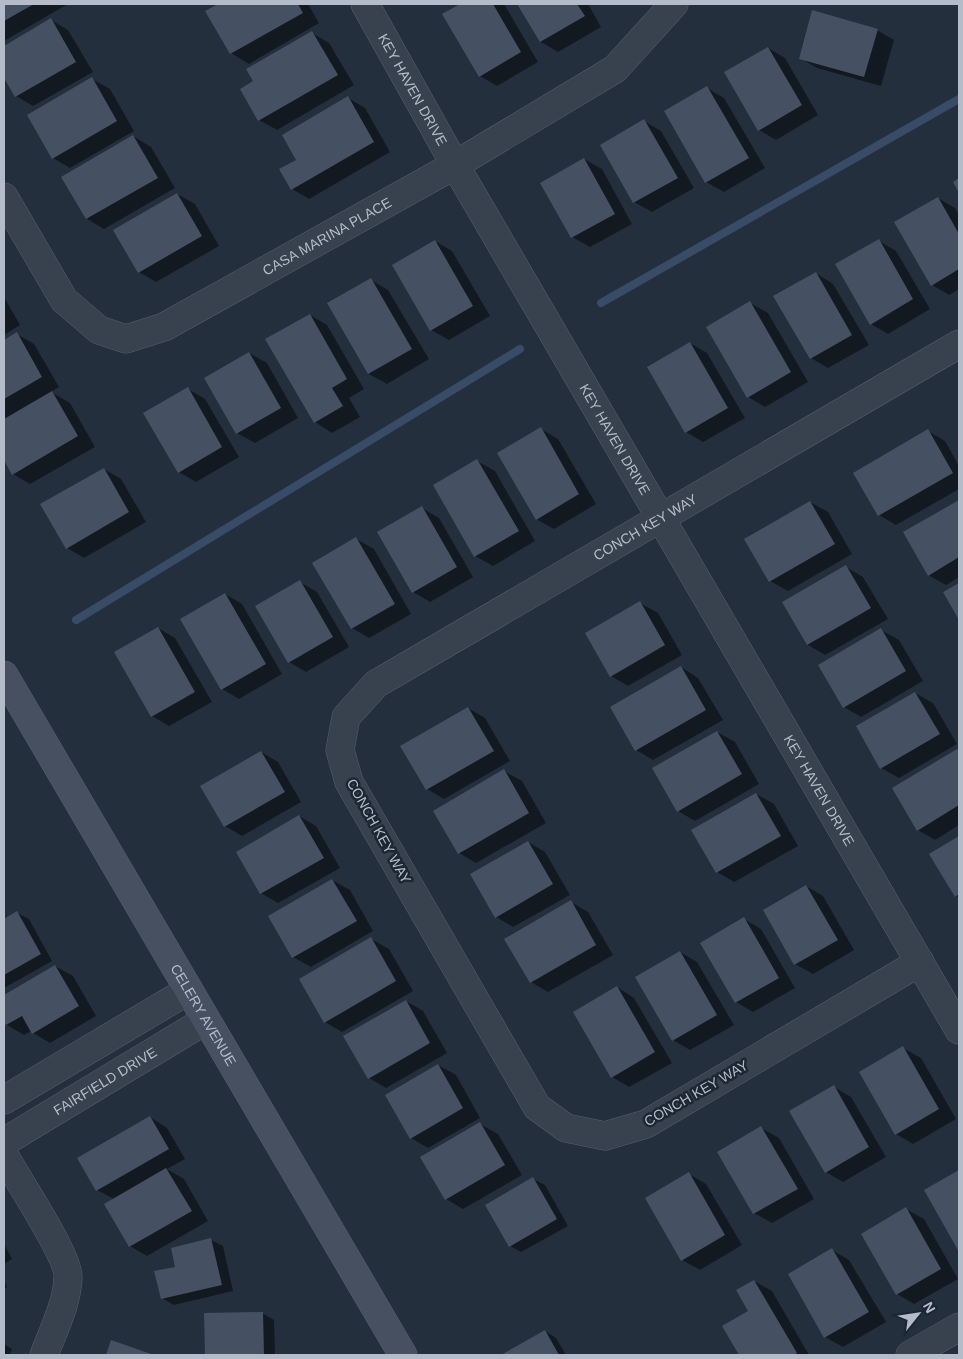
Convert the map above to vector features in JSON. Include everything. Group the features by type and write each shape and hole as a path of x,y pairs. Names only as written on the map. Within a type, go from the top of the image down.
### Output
{"main road":[{"name":"CELERY AVENUE","path":"4,675 402,1355"}],"street":[{"name":"KEY HAVEN DRIVE","path":"365,4 455,165 959,1030"},
{"name":"CASA MARINA PLACE","path":"4,197 64,300 99,330 126,339 164,326 455,165 615,69 674,4"},
{"name":"CONCH KEY WAY","path":"920,962 646,1124 605,1136 566,1128 537,1107 349,782 340,750 346,717 376,684 661,518 956,353"},
{"path":"4,1100 189,990"},
{"name":"FAIRFIELD DRIVE","path":"4,1142 206,1020"},
{"path":"4,1155 60,1251 69,1276 64,1300 44,1355"},
{"path":"910,1355 959,1327"}],"building":[{"path":"4,4 34,4 4,21"},
{"path":"218,4 298,4 303,13 230,54 205,11"},
{"path":"460,4 493,4 521,52 479,77 442,14"},
{"path":"517,4 577,4 585,16 540,42"},
{"path":"812,10 878,29 864,77 799,59"},
{"path":"51,18 76,62 15,97 4,78 4,46"},
{"path":"312,31 338,75 258,121 240,89 253,81 246,69"},
{"path":"768,47 802,105 758,131 724,72"},
{"path":"92,77 117,121 52,159 27,115"},
{"path":"707,86 749,158 705,183 664,111"},
{"path":"348,96 374,142 291,190 279,169 296,160 282,135"},
{"path":"644,119 678,178 633,203 600,145"},
{"path":"133,135 158,178 86,219 61,177"},
{"path":"584,158 615,214 571,238 540,183"},
{"path":"959,178 959,193 953,182"},
{"path":"177,193 202,236 138,273 113,230"},
{"path":"938,197 959,234 959,269 931,286 894,222"},
{"path":"879,239 913,299 870,325 835,264"},
{"path":"435,240 473,306 430,331 392,265"},
{"path":"816,272 852,335 810,359 773,296"},
{"path":"371,278 412,349 368,374 327,303"},
{"path":"750,301 791,372 747,398 706,327"},
{"path":"310,314 347,379 332,388 343,406 314,423 265,339"},
{"path":"17,332 42,377 4,399 4,340"},
{"path":"690,342 728,408 685,433 647,367"},
{"path":"249,352 281,408 236,434 204,378"},
{"path":"188,387 222,447 178,473 143,413"},
{"path":"52,391 78,436 12,475 4,460 4,419"},
{"path":"541,427 579,494 536,520 497,453"},
{"path":"928,429 953,473 878,516 853,473"},
{"path":"477,459 519,531 474,557 433,485"},
{"path":"104,468 129,512 66,549 40,504"},
{"path":"959,500 959,557 928,576 903,532"},
{"path":"810,501 835,544 769,582 744,539"},
{"path":"422,506 457,567 412,593 377,532"},
{"path":"356,537 395,604 351,629 312,563"},
{"path":"846,565 871,608 807,645 782,602"},
{"path":"300,580 333,637 288,663 255,606"},
{"path":"959,583 959,620 943,592"},
{"path":"225,593 266,664 221,690 180,619"},
{"path":"640,601 665,645 610,677 585,633"},
{"path":"158,627 195,692 151,717 114,652"},
{"path":"881,628 906,671 843,708 818,665"},
{"path":"681,666 706,710 635,751 610,707"},
{"path":"915,692 940,734 880,769 856,726"},
{"path":"468,707 494,751 426,790 400,746"},
{"path":"717,731 742,774 677,812 652,768"},
{"path":"957,749 959,752 959,805 917,831 892,788"},
{"path":"261,751 285,792 224,827 200,786"},
{"path":"504,769 529,813 458,854 433,811"},
{"path":"756,793 781,836 716,873 691,830"},
{"path":"299,815 324,858 260,894 236,852"},
{"path":"959,836 959,894 955,897 929,854"},
{"path":"528,841 553,884 495,918 470,874"},
{"path":"332,879 357,921 292,958 268,916"},
{"path":"806,885 838,940 794,965 763,910"},
{"path":"571,900 596,945 530,983 504,939"},
{"path":"17,911 41,954 4,975 4,919"},
{"path":"744,917 779,978 735,1003 700,943"},
{"path":"371,937 396,981 324,1023 299,979"},
{"path":"680,951 717,1015 672,1041 635,977"},
{"path":"55,965 79,1006 32,1034 22,1016 6,1025 4,1022 4,995"},
{"path":"617,986 655,1052 611,1078 573,1012"},
{"path":"406,1000 430,1043 368,1079 343,1036"},
{"path":"903,1046 939,1109 895,1135 859,1072"},
{"path":"438,1064 463,1108 410,1139 385,1095"},
{"path":"834,1085 869,1147 825,1173 789,1111"},
{"path":"150,1116 169,1149 96,1191 77,1158"},
{"path":"480,1122 505,1165 445,1200 420,1157"},
{"path":"761,1126 798,1189 753,1214 717,1152"},
{"path":"166,1168 192,1211 129,1247 104,1204"},
{"path":"959,1170 959,1252 924,1190"},
{"path":"689,1172 725,1235 681,1261 645,1198"},
{"path":"533,1177 557,1219 509,1247 485,1205"},
{"path":"906,1207 941,1269 896,1295 861,1234"},
{"path":"211,1238 222,1285 161,1299 154,1271 175,1267 171,1248"},
{"path":"832,1248 869,1312 824,1338 788,1274"},
{"path":"754,1280 797,1353 794,1355 739,1355 722,1326 748,1311 736,1290"},
{"path":"263,1312 264,1355 205,1355 204,1313"},
{"path":"545,1330 559,1355 501,1355"},
{"path":"111,1340 154,1355 106,1355"}],"waterway":[{"path":"601,303 959,99"},
{"path":"76,620 520,349"}]}
